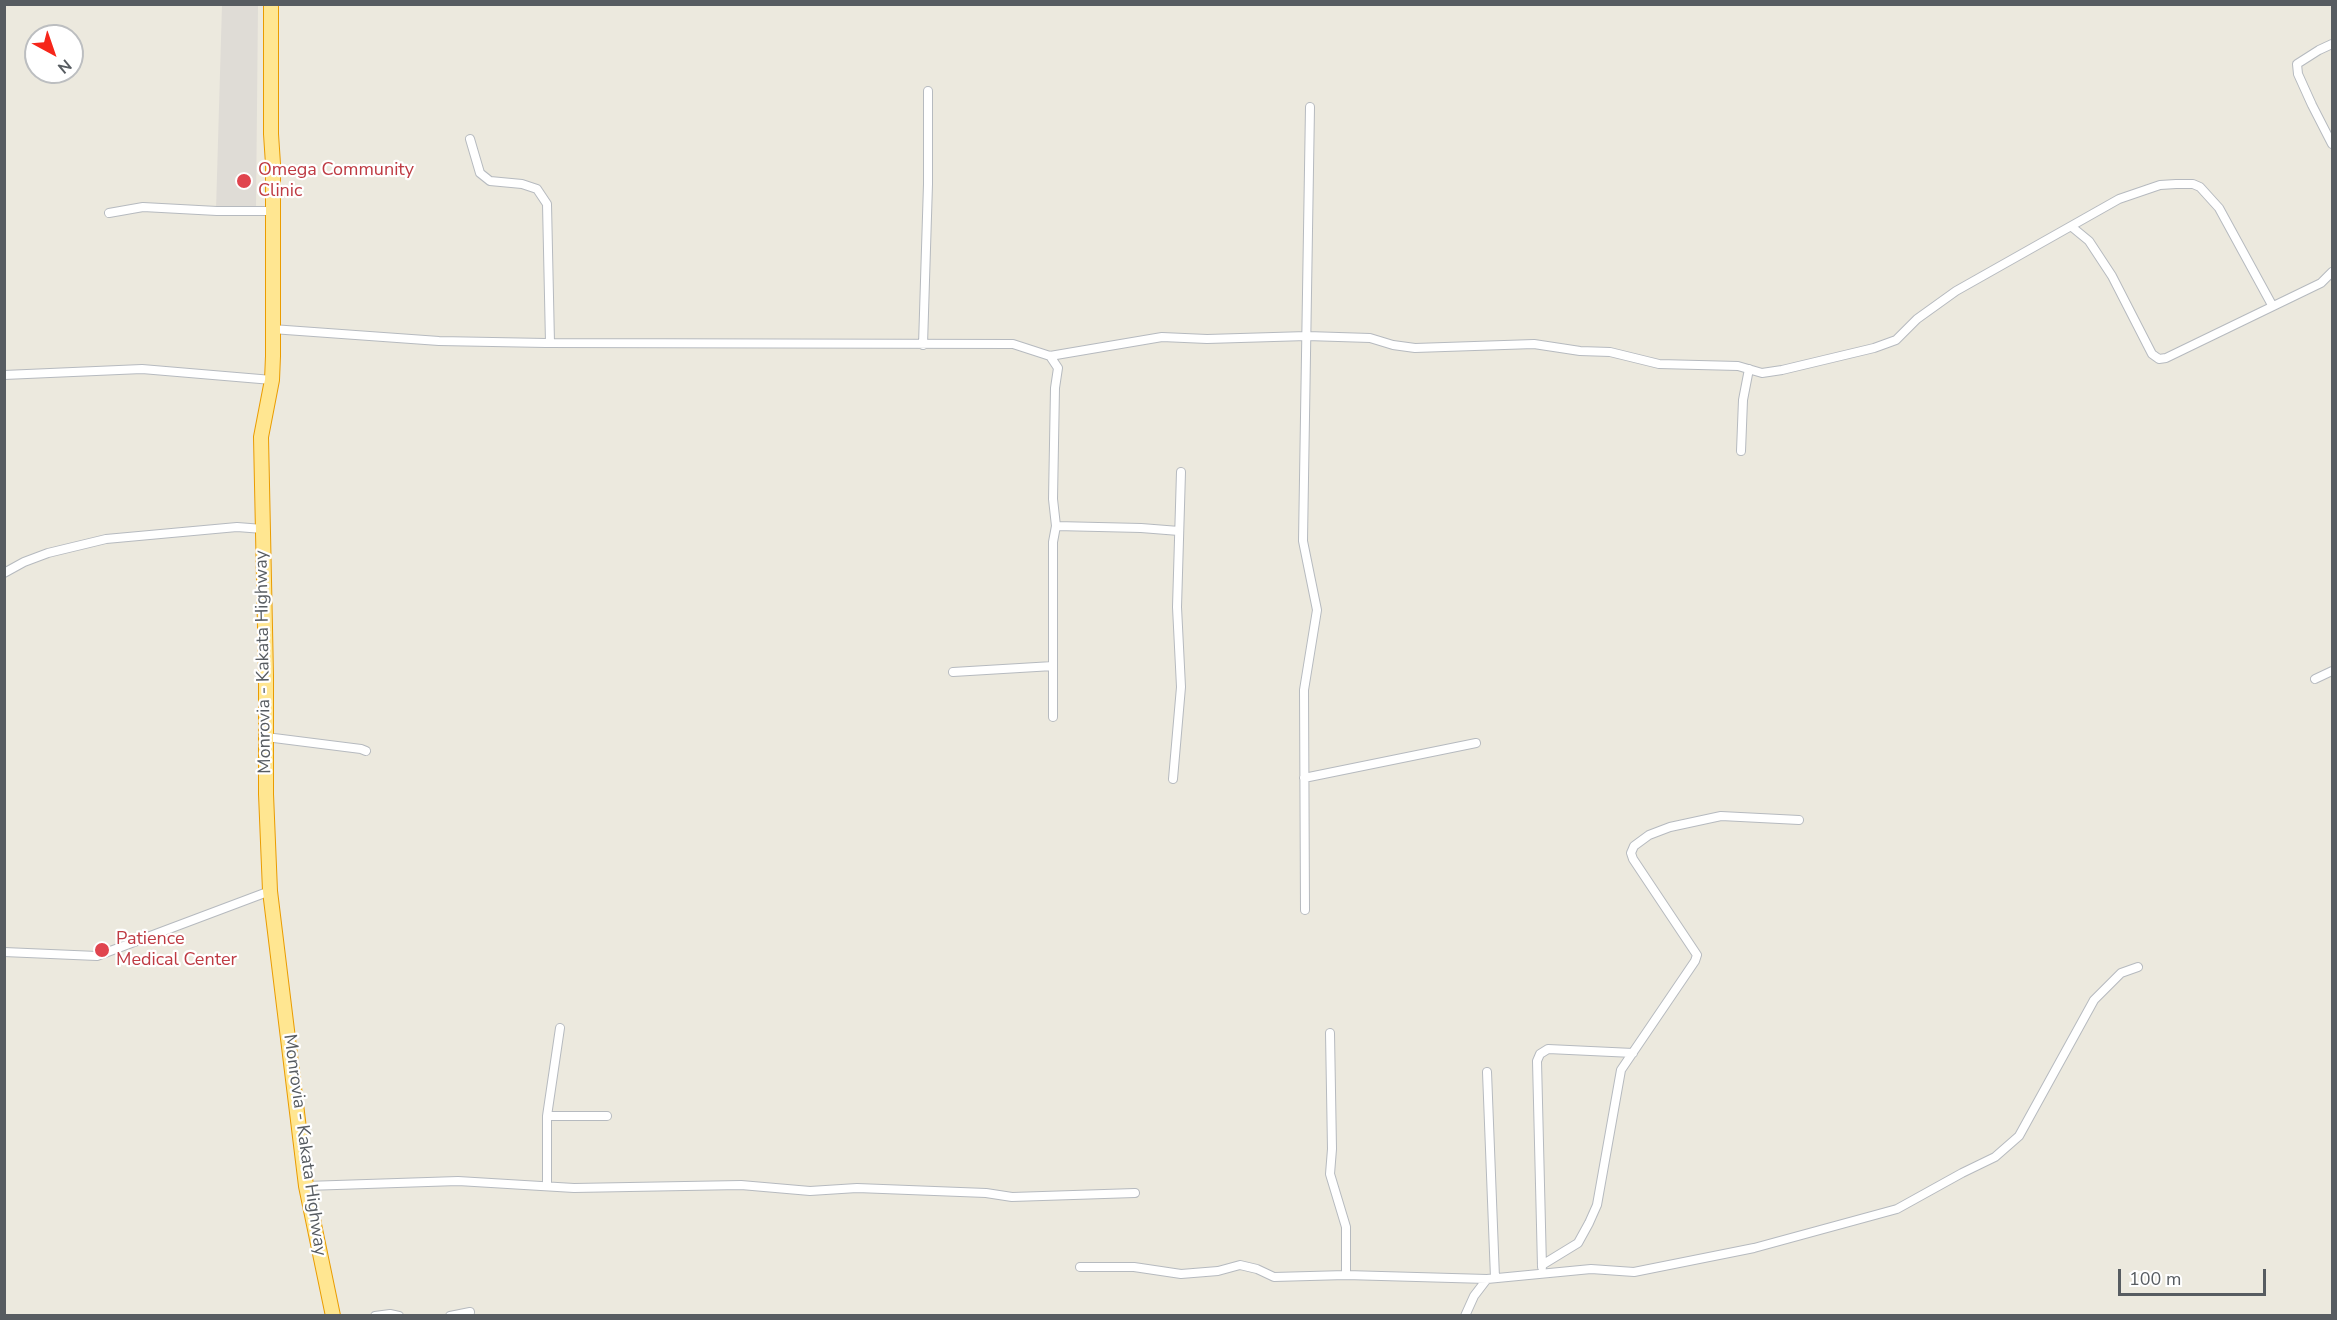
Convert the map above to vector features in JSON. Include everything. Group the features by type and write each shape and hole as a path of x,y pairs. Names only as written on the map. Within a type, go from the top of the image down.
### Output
{"highway":[{"name":"Monrovia - Kakata Highway","path":"271,4 272,380 261,438 270,891 306,1186 333,1316"}],"street":[{"path":"2332,44 2297,64 2298,74 2332,144"},
{"path":"923,345 928,184 928,91"},
{"path":"1305,910 1304,690 1317,610 1303,541 1310,107"},
{"path":"470,139 480,173 490,181 522,184 537,189 547,204 550,343"},
{"path":"272,328 439,341 1014,344 1050,356 1162,337 1208,339 1307,336 1370,338 1393,345 1415,348 1534,344 1580,351 1610,352 1659,364 1738,366 1761,373 1874,348 1896,340 1917,319 1956,291 2119,199 2160,185 2193,184 2200,187 2219,208 2272,305"},
{"path":"109,213 143,207 272,211"},
{"path":"2072,227 2089,241 2112,276 2152,354 2159,359 2166,358 2321,282 2332,272"},
{"path":"1050,356 1058,368 1053,499 1056,526 1053,542 1053,717"},
{"path":"4,375 142,369 272,380"},
{"path":"1741,451 1743,400 1749,369"},
{"path":"1173,780 1180,687 1178,607 1181,472"},
{"path":"1056,526 1179,531"},
{"path":"4,573 24,562 48,554 106,539 237,527 263,529"},
{"path":"953,672 1053,666"},
{"path":"2315,679 2332,671"},
{"path":"266,737 361,749 366,752"},
{"path":"1304,778 1476,743"},
{"path":"1542,1265 1578,1243 1597,1205 1621,1070 1697,955 1632,859 1631,852 1634,846 1649,835 1670,827 1721,816 1798,820"},
{"path":"4,952 97,956 270,891"},
{"path":"1080,1267 1134,1267 1181,1274 1218,1271 1240,1265 1257,1269 1274,1277 1346,1275 1491,1278 1592,1269 1634,1272 1754,1248 1897,1209 1995,1157 2019,1136 2094,1000 2121,974 2138,967"},
{"path":"547,1185 548,1116 560,1029"},
{"path":"1330,1033 1332,1149 1330,1174 1346,1227 1346,1275"},
{"path":"1543,1275 1537,1061 1540,1054 1548,1049 1633,1053"},
{"path":"1465,1316 1474,1296 1491,1278 1487,1072"},
{"path":"548,1116 607,1116"},
{"path":"306,1186 458,1181 574,1188 741,1185 810,1191 845,1188 882,1189 986,1193 1012,1197 1135,1193"},
{"path":"450,1316 470,1312"},
{"path":"375,1316 390,1314 399,1316"}],"shaded area":[{"path":"222,5 258,5 256,209 216,210"}],"place":[{"name":"Omega Community Clinic","path":"244,181"},
{"name":"Patience Medical Center","path":"102,950"}]}
